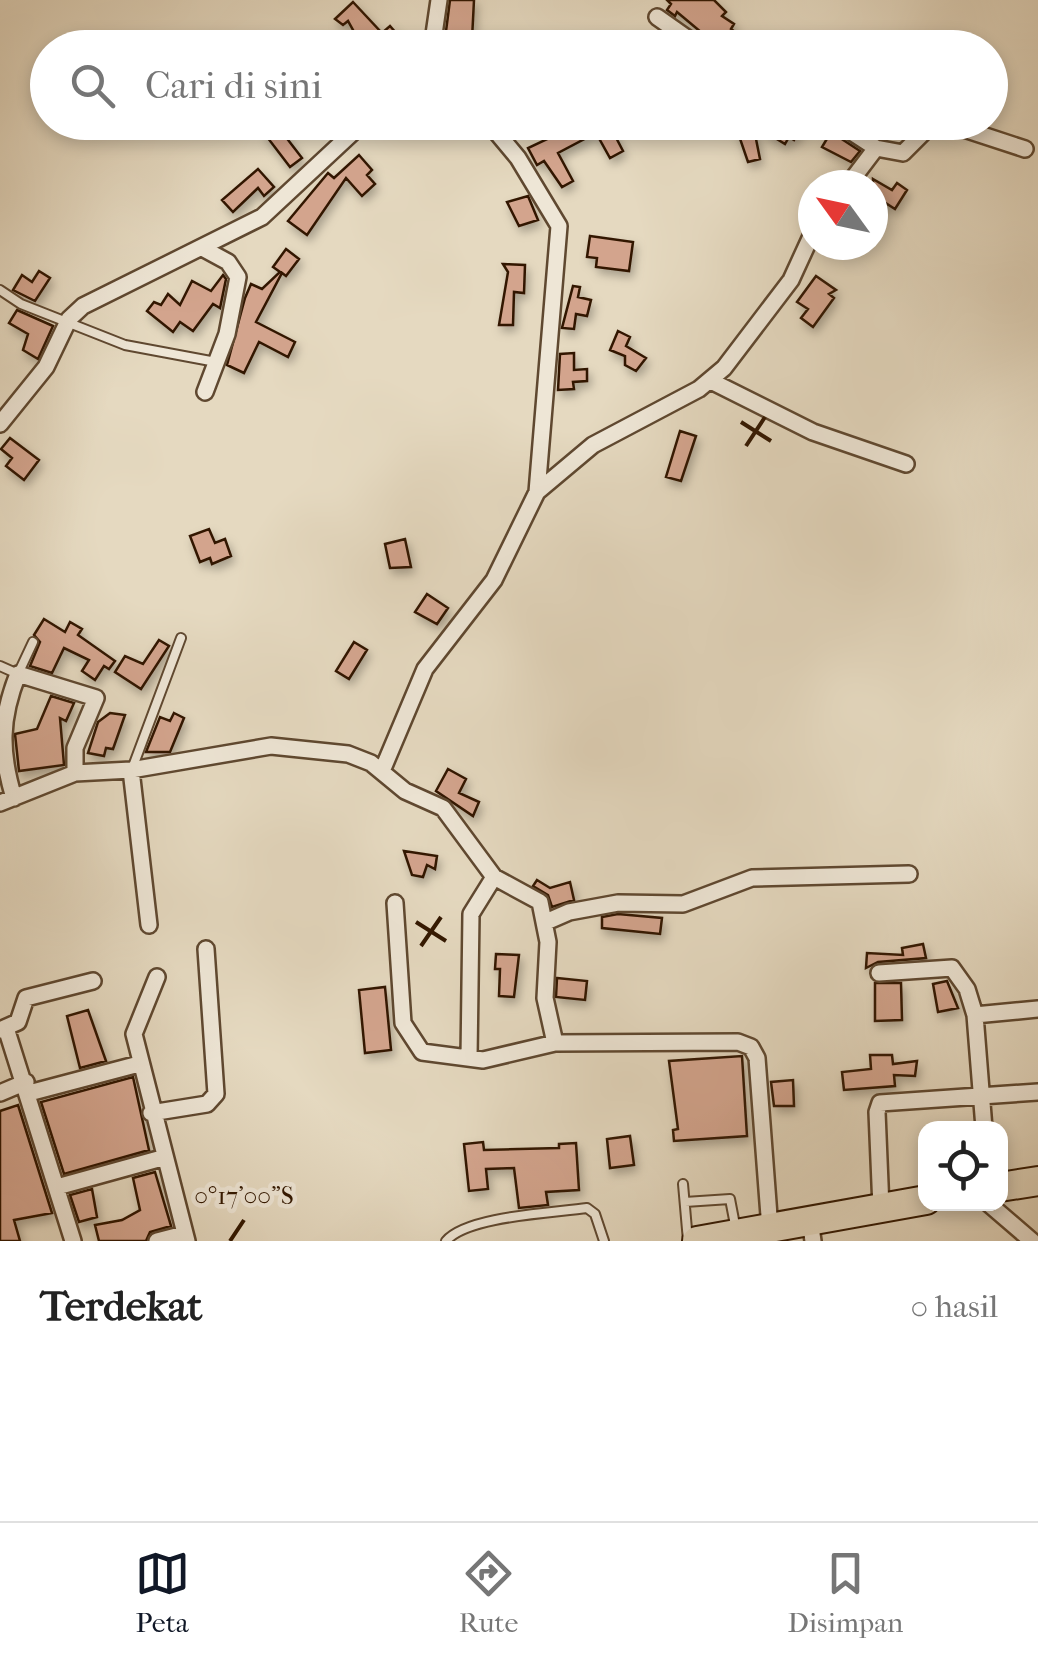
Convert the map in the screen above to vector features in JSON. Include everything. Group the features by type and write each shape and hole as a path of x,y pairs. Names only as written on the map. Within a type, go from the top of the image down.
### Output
{"highway":[{"path":"1008,1186 1038,1180"},
{"path":"697,1241 770,1229 812,1231 881,1208 918,1201"}],"street":[{"path":"434,30 438,0"},
{"path":"658,17 676,30"},
{"path":"0,424 52,358 68,319 107,292 204,249 262,217 345,140"},
{"path":"382,771 425,670 494,580 537,492 559,226 503,140"},
{"path":"864,140 876,148 904,152 917,140"},
{"path":"992,140 1025,149"},
{"path":"859,170 876,148"},
{"path":"204,249 228,262 238,276 227,334 205,392"},
{"path":"537,492 600,440 711,381 791,280 800,260"},
{"path":"711,381 814,432 906,464"},
{"path":"75,773 74,748 96,698 18,674 2,724 7,800 75,773 131,770 271,746 348,754 382,771 404,791 450,814 494,877 538,898 546,922 545,998 555,1043"},
{"path":"131,770 149,925"},
{"path":"546,922 569,912 618,904 684,904 752,878 909,874"},
{"path":"469,1058 471,914 494,877"},
{"path":"394,903 405,1029 422,1052 469,1058 502,1057 555,1043 738,1042 750,1047 758,1058 770,1229"},
{"path":"151,1113 210,1103 216,1094 206,949"},
{"path":"879,973 952,968 968,989 975,1015 984,1121"},
{"path":"157,977 134,1030 162,1158 186,1237 157,1241"},
{"path":"72,1241 28,1087 3,1029 18,1022 26,998 93,981"},
{"path":"975,1015 1038,1009"},
{"path":"0,1093 139,1064"},
{"path":"881,1208 876,1112 880,1103 1038,1092"},
{"path":"57,1187 162,1158"},
{"path":"996,1211 1032,1241"}],"lane":[{"path":"0,290 22,304 144,350 216,362"},
{"path":"131,770 181,638"},
{"path":"0,666 18,674 33,642"},
{"path":"683,1184 688,1241"},
{"path":"684,1202 728,1198 733,1203 736,1234"},
{"path":"446,1241 454,1233 498,1220 586,1208 595,1214 604,1241"}],"building":[{"path":"450,0 474,0 472,30 446,30"},
{"path":"667,0 714,0 726,12 722,16 734,24 732,30 698,30 677,12 675,16 667,10 671,4"},
{"path":"353,2 379,30 353,30 348,21 343,25 335,19"},
{"path":"269,140 288,140 302,158 290,167"},
{"path":"545,140 583,140 558,153 573,181 562,187 544,161 537,165 528,148"},
{"path":"600,140 617,140 623,151 610,158"},
{"path":"740,140 756,140 760,159 748,162"},
{"path":"826,140 843,140 860,151 851,162 822,147"},
{"path":"359,155 372,170 367,175 375,184 362,196 346,178 307,235 288,221 328,173 334,178"},
{"path":"258,169 274,187 264,196 258,188 233,212 222,200"},
{"path":"897,183 907,190 895,209 888,205 888,188 892,190"},
{"path":"528,196 538,220 519,226 507,202"},
{"path":"590,236 633,242 629,271 596,267 597,258 587,257"},
{"path":"286,249 299,259 286,276 282,273 256,322 295,342 288,357 259,342 244,373 227,365 245,298 251,284 262,289 280,272 273,267"},
{"path":"503,264 525,265 524,293 514,292 513,325 499,325 508,272"},
{"path":"39,271 50,278 35,301 13,290 22,275 32,282"},
{"path":"223,275 226,279 220,308 213,304 193,331 180,322 173,332 147,311 154,302 161,305 168,294 180,305 192,281 211,291"},
{"path":"816,276 836,290 829,294 834,298 813,327 801,318 808,309 797,302"},
{"path":"573,286 580,287 578,297 591,300 587,316 576,314 574,329 562,328"},
{"path":"17,310 53,326 38,359 23,350 28,334 9,323"},
{"path":"618,331 630,337 626,346 646,358 636,371 625,365 625,356 610,350"},
{"path":"574,353 574,370 587,369 587,381 573,382 574,389 558,390 560,354"},
{"path":"680,431 696,436 681,481 666,477"},
{"path":"10,438 39,460 24,480 6,466 12,458 1,449"},
{"path":"209,529 215,543 225,539 231,556 212,564 210,558 200,562 190,536"},
{"path":"405,539 411,567 390,568 385,544"},
{"path":"427,594 448,608 437,624 415,612"},
{"path":"44,619 65,632 70,622 82,629 78,635 115,661 109,669 104,666 95,680 82,671 89,660 64,648 52,673 30,666 40,642 34,635"},
{"path":"159,640 169,646 141,689 115,672 125,656 143,664"},
{"path":"354,642 367,650 349,679 336,671"},
{"path":"51,696 74,703 66,721 60,718 64,765 19,771 15,734 37,729"},
{"path":"110,713 125,715 113,749 106,748 104,756 88,753 98,722"},
{"path":"174,713 184,718 170,752 146,752 160,717 170,721"},
{"path":"448,769 466,779 459,793 479,802 473,816 436,791"},
{"path":"404,851 437,856 435,869 427,865 423,877 412,875"},
{"path":"537,880 550,888 570,882 574,900 552,907 548,895 533,886"},
{"path":"618,914 662,918 660,934 602,928 602,917"},
{"path":"923,944 926,958 878,962 866,968 867,953 903,955 902,948"},
{"path":"496,954 519,955 514,997 499,996"},
{"path":"557,978 587,981 585,1000 556,997"},
{"path":"947,981 958,1008 938,1012 933,984"},
{"path":"875,983 901,983 902,1020 875,1021"},
{"path":"385,987 391,1050 365,1053 359,990"},
{"path":"88,1010 106,1061 80,1068 67,1016"},
{"path":"870,1055 892,1055 893,1064 917,1061 915,1076 894,1075 895,1086 844,1090 842,1072 871,1069"},
{"path":"742,1056 747,1136 674,1141 673,1130 678,1129 669,1061"},
{"path":"133,1077 149,1150 64,1174 41,1102"},
{"path":"793,1080 794,1106 774,1106 771,1082"},
{"path":"18,1105 52,1213 14,1220 20,1241 0,1241 0,1111"},
{"path":"630,1136 634,1165 610,1168 607,1139"},
{"path":"483,1142 484,1150 559,1148 559,1144 576,1143 579,1190 546,1192 548,1205 519,1208 514,1168 486,1169 488,1189 469,1191 464,1144"},
{"path":"155,1172 171,1226 150,1232 146,1241 99,1241 95,1225 122,1220 140,1210 133,1178"},
{"path":"92,1189 97,1217 79,1222 70,1195"}]}
